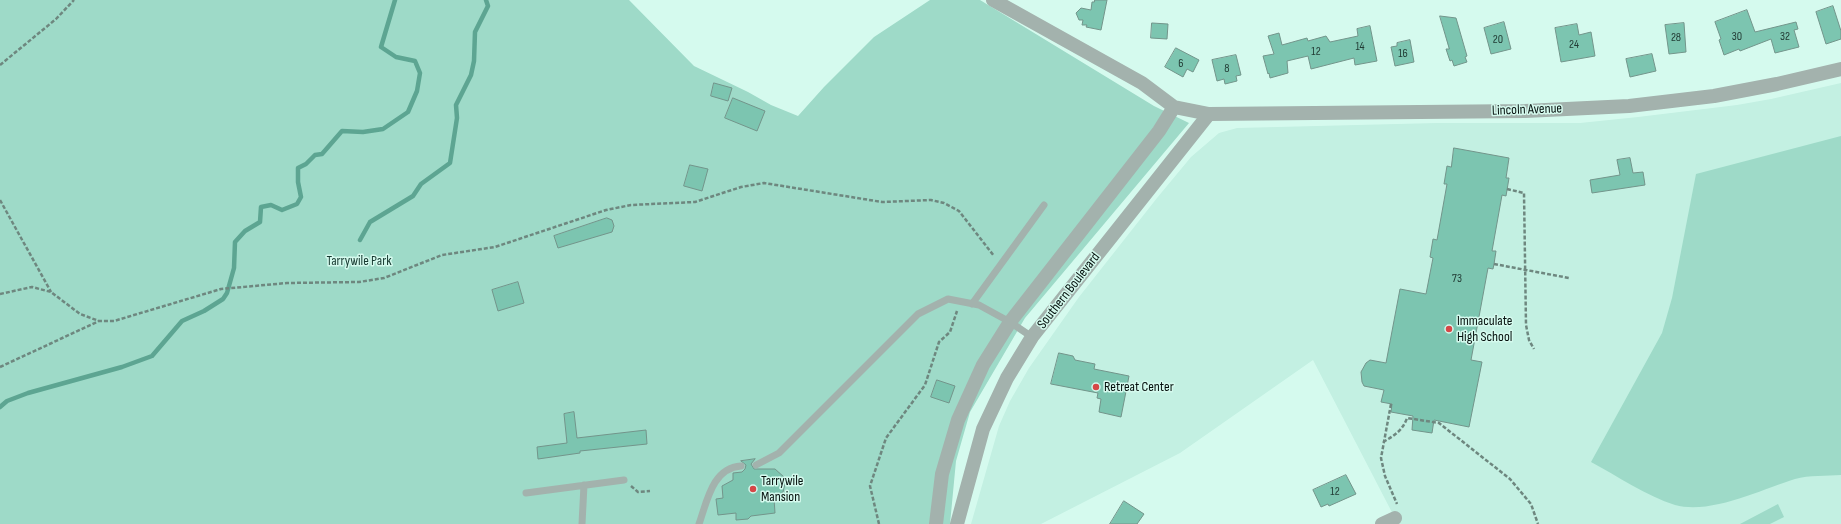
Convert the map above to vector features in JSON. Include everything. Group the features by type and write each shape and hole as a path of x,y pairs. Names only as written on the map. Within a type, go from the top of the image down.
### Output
{"street":[{"path":"993,0 1142,83 1174,107 1209,114"},
{"name":"Lincoln Avenue","path":"1209,114 1517,111 1629,106 1714,96 1777,84 1841,68"},
{"name":"Southern Boulevard","path":"936,524 942,474 958,420 983,366 1010,322 1159,131 1174,107"},
{"name":"Southern Boulevard","path":"957,524 984,429 1007,378 1032,337 1209,114"},
{"path":"1382,524 1397,514"}],"lane":[{"path":"972,304 1044,205"},
{"path":"756,465 780,453 918,314 948,299 979,305 1010,322 1032,337"},
{"path":"699,524 713,485 723,472 734,466 741,466"},
{"path":"526,493 624,480"},
{"path":"582,524 584,485"}],"path":[{"path":"0,65 56,19 74,0"},
{"path":"0,294 32,287 51,292 80,314 99,321 114,321 221,289 287,283 359,282 384,278 442,255 495,247 606,210 631,205 695,202 741,187 764,183 882,202 931,200 944,203 959,211 1001,264"},
{"path":"1507,189 1524,193 1526,325 1529,340 1534,349"},
{"path":"0,200 51,292"},
{"path":"1494,264 1569,278"},
{"path":"879,524 870,486 886,438 925,385 939,342 950,332 961,302"},
{"path":"0,367 99,321"},
{"path":"1391,404 1383,442 1382,458 1385,476 1397,514"},
{"path":"1383,442 1396,434 1405,425 1407,418 1440,423 1510,479 1531,504 1538,524"},
{"path":"638,492 650,491"}],"shaded area":[{"name":"Immaculate High School","path":"1841,83 1841,524 1398,524 1313,360 1180,453 1041,524 971,524 999,426 1010,401 1029,368 1079,297 1157,198 1191,157 1219,133 1237,128 1437,123 1580,123 1737,105"}],"green space":[{"name":"Tarrywile Park","path":"0,0 629,0 694,66 748,92 771,105 798,116 824,87 874,37 930,0 980,0 1154,106 1189,123 1025,318 970,412 956,461 950,524 0,524"},
{"path":"1841,136 1841,475 1812,476 1795,479 1736,500 1704,507 1689,507 1675,505 1664,501 1591,462 1662,333 1672,298 1696,174"},
{"path":"1778,504 1784,517 1770,524 1740,524"}],"building":[{"path":"1095,0 1107,0 1101,30 1086,27 1087,25 1082,25 1083,20 1079,20 1076,13 1081,8 1091,10 1092,2"},
{"path":"1833,6 1841,31 1841,39 1826,44 1816,12"},
{"path":"1747,10 1755,32 1796,22 1798,29 1794,30 1799,47 1775,53 1771,39 1740,51 1739,49 1724,55 1719,40 1721,39 1715,22"},
{"path":"1440,16 1456,18 1467,56 1465,57 1467,62 1454,66 1452,60 1450,61 1446,49 1449,49"},
{"path":"1504,22 1511,49 1491,54 1484,28"},
{"path":"1152,23 1168,24 1167,39 1151,38"},
{"path":"1684,23 1686,52 1669,54 1665,25"},
{"path":"1577,24 1579,35 1591,32 1595,56 1561,62 1555,28"},
{"path":"1370,26 1377,61 1355,65 1354,58 1311,69 1308,56 1287,61 1288,73 1270,78 1269,73 1268,74 1263,56 1274,54 1268,36 1279,33 1282,45 1307,38 1308,41 1326,36 1330,42 1358,36 1357,29"},
{"path":"1410,40 1414,62 1395,66 1391,47 1397,46 1397,43"},
{"path":"1176,48 1199,60 1193,72 1187,69 1183,77 1165,67"},
{"path":"1652,54 1656,71 1630,77 1626,59"},
{"path":"1236,55 1241,75 1236,76 1237,81 1225,84 1224,79 1217,81 1212,60"},
{"path":"714,83 732,88 728,101 711,96"},
{"path":"733,98 765,111 757,131 725,118"},
{"name":"Immaculate High School","path":"1454,148 1509,158 1506,178 1509,178 1506,196 1502,195 1492,251 1496,251 1494,264 1493,269 1488,268 1471,360 1482,362 1469,427 1434,420 1432,433 1412,430 1413,416 1391,412 1392,404 1381,402 1384,390 1364,386 1361,372 1366,363 1370,360 1386,363 1400,289 1426,294 1433,258 1430,257 1433,239 1437,240 1447,184 1444,184 1447,166 1451,167"},
{"path":"1630,158 1633,173 1643,172 1645,185 1592,193 1590,180 1620,175 1617,160"},
{"path":"690,165 708,169 702,191 684,186"},
{"path":"607,218 612,220 614,226 612,232 558,248 554,236"},
{"path":"518,282 524,303 498,311 492,290"},
{"name":"Retreat Center","path":"1059,353 1073,356 1075,360 1095,364 1094,369 1129,376 1121,417 1099,412 1101,399 1097,398 1098,393 1051,384"},
{"path":"937,380 955,386 949,403 931,397"},
{"path":"574,412 577,438 646,430 647,444 580,451 580,453 538,459 537,447 567,443 564,414"},
{"name":"Tarrywile Mansion","path":"755,459 751,464 754,469 775,469 784,477 785,484 783,492 774,499 775,513 751,516 748,519 736,520 736,513 718,515 716,499 723,498 722,486 733,480 733,473 742,472 745,469 746,465 741,461"},
{"path":"1346,475 1356,494 1329,506 1328,504 1321,507 1313,490"},
{"path":"1124,501 1144,514 1137,524 1110,524"}],"waterway":[{"path":"0,407 7,401 28,393 122,367 152,356 182,321 204,311 223,299 227,293 234,268 235,242 245,231 260,222 261,207 271,205 282,210 297,204 301,197 298,182 298,168 306,164 315,155 322,154 342,131 363,132 383,129 408,112 417,91 420,73 415,61 396,57 381,47 395,0"},
{"path":"360,240 370,222 413,196 421,184 450,163 457,118 456,105 471,75 474,61 475,32 488,6 486,0"}],"place":[{"name":"Immaculate High School","path":"1449,329"},
{"name":"Retreat Center","path":"1096,387"},
{"name":"Tarrywile Mansion","path":"753,489"}]}
